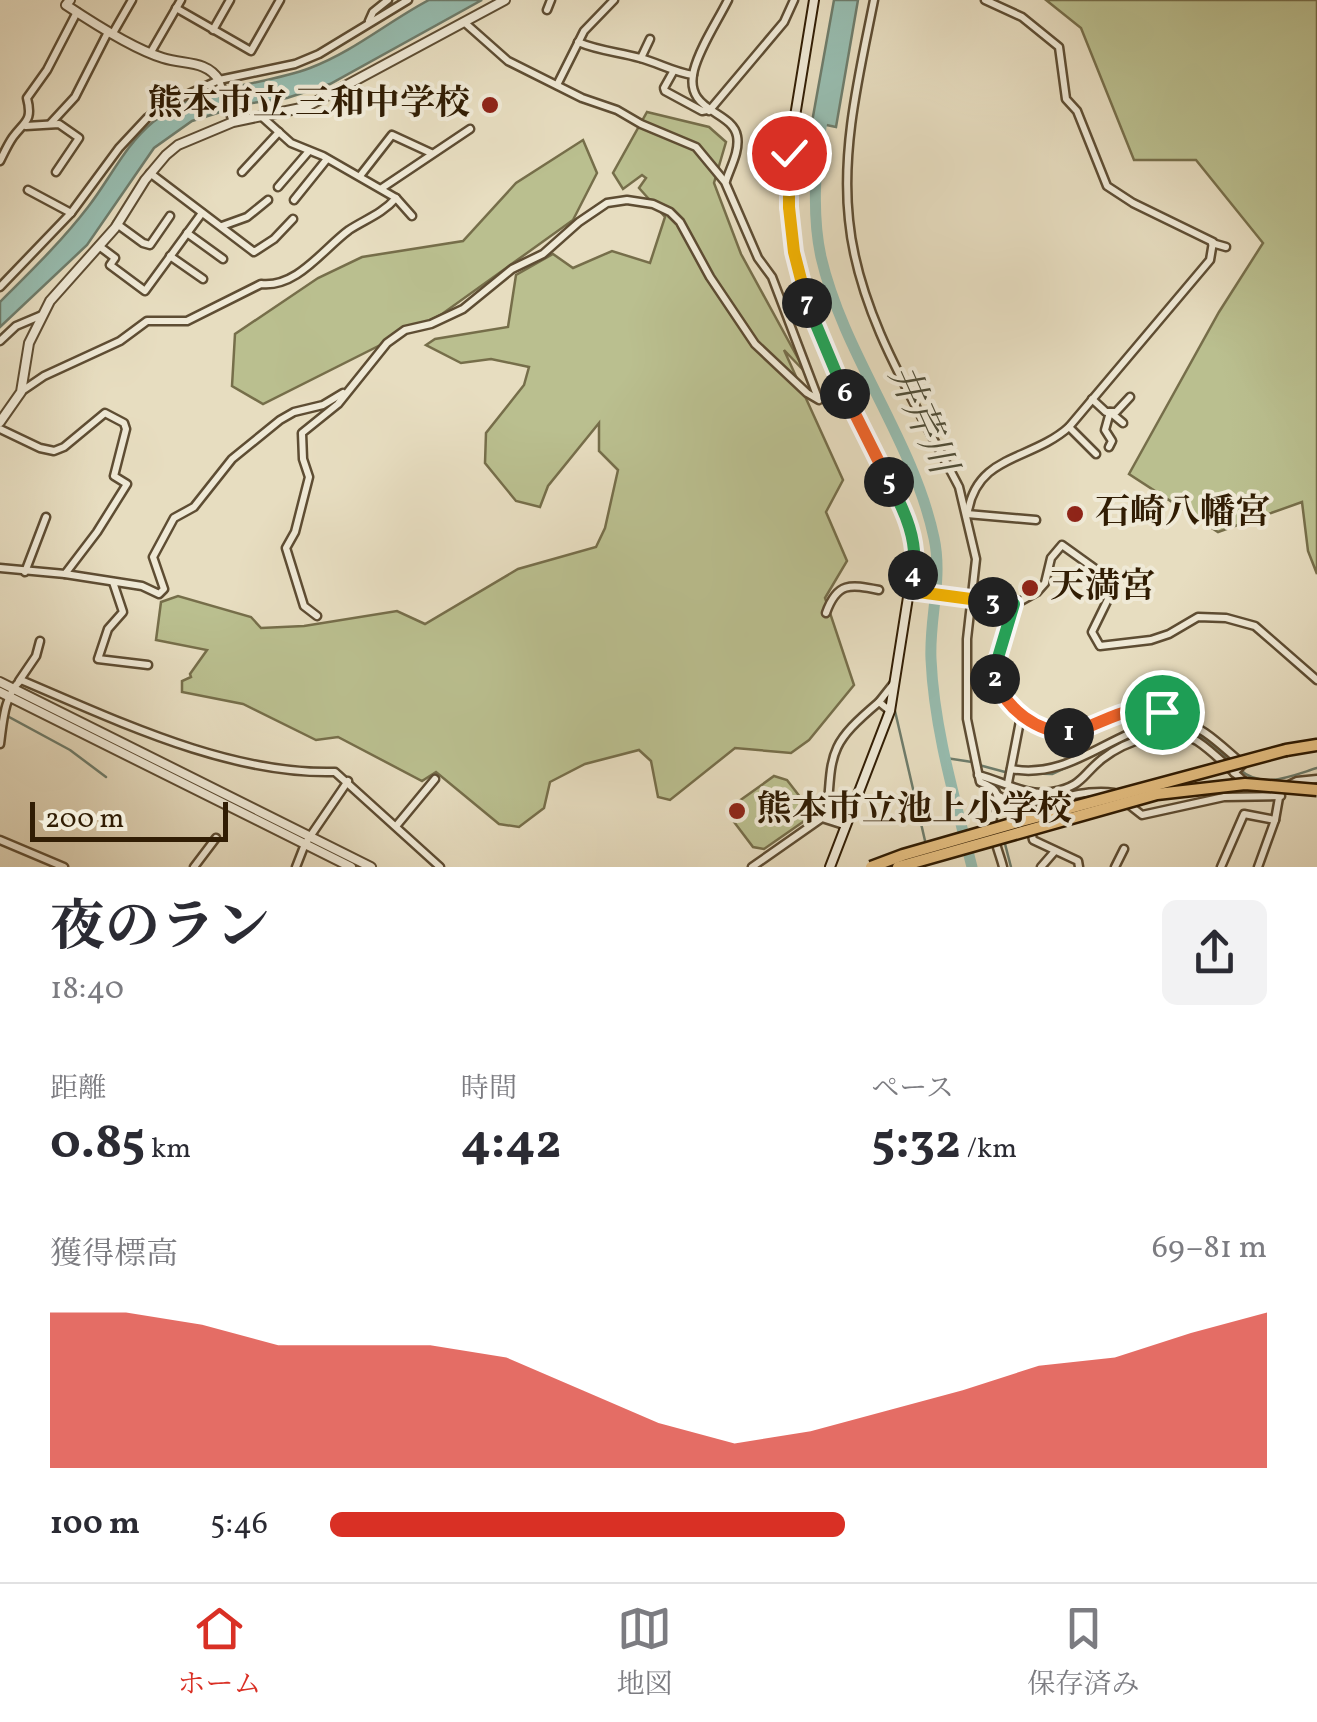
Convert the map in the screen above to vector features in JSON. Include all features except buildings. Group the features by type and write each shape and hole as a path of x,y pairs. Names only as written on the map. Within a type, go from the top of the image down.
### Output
{"highway":[{"path":"872,866 1216,767 1317,745"},
{"path":"898,867 1157,794 1245,784 1317,790"}],"street":[{"path":"51,123 75,97 132,0"},
{"path":"151,52 181,0"},
{"path":"213,30 230,0"},
{"path":"176,8 251,51 280,0"},
{"path":"368,23 373,12 388,0"},
{"path":"0,287 71,214 147,118 167,104 220,83 296,64 319,54 408,0"},
{"path":"65,574 127,484 114,476 124,423 105,413 64,448 54,451 40,448 0,426 21,392 30,343 62,284 117,224 150,173 178,146 233,120 306,107 505,0"},
{"path":"547,10 551,0"},
{"path":"557,86 578,42 598,14 614,0"},
{"path":"725,182 738,147 737,132 701,104 693,74 728,0"},
{"path":"673,72 664,88 666,92 709,111 784,22 794,0"},
{"path":"814,0 789,153 789,214 794,252 801,286 830,364 906,517 916,553 913,591 890,710 830,867"},
{"path":"874,0 849,157 848,216 876,320 959,488 967,514 976,559 966,676 967,720 980,782 992,786 997,795 999,805 993,819 1003,867"},
{"path":"985,0 1022,17 1060,47 1066,99 1076,108 1090,151 1110,190 1226,247"},
{"path":"65,2 160,58 206,66 220,83 233,120"},
{"path":"26,126 30,109 27,98 48,70 77,12"},
{"path":"317,616 304,606 286,548 295,532 310,477 303,458 302,433 325,417 387,343 406,330 464,309 607,203 636,200 670,212 755,344 819,400 772,277 758,258 725,182 696,148 508,61 463,21"},
{"path":"641,58 650,39"},
{"path":"578,42 599,51 641,58 673,72 693,74"},
{"path":"261,116 290,144 382,188 412,216"},
{"path":"0,161 14,135 26,126 51,123 79,138 56,172"},
{"path":"382,188 470,129"},
{"path":"242,172 278,132"},
{"path":"360,176 392,135 432,154"},
{"path":"278,187 310,151"},
{"path":"294,200 327,159"},
{"path":"150,173 254,252 293,219"},
{"path":"28,190 71,214"},
{"path":"21,392 44,376 120,342 147,321 187,321 261,284 274,286 319,258 350,229 374,218 396,198"},
{"path":"221,226 247,217 268,200"},
{"path":"99,246 115,258 110,265 144,291 202,213"},
{"path":"117,224 143,244 150,244 170,216"},
{"path":"187,233 223,259"},
{"path":"967,514 971,491 983,476 1069,428 1210,260 1212,243"},
{"path":"170,256 203,279"},
{"path":"0,341 16,326 43,314"},
{"path":"0,568 113,581 142,586 159,594 164,583 153,557 174,518 194,507 232,459 280,420 323,405 348,390"},
{"path":"1110,412 1116,412 1130,397"},
{"path":"1092,399 1123,423"},
{"path":"1109,448 1112,441 1105,430 1110,412"},
{"path":"1069,428 1096,454"},
{"path":"967,514 1036,520"},
{"path":"25,572 46,516"},
{"path":"913,591 1014,604 1038,592 1051,558 1062,545 1112,581 1114,587 1092,632 1100,646 1151,640 1198,617 1226,618 1256,626 1317,680"},
{"path":"113,581 124,612 108,630 98,659 148,665"},
{"path":"826,613 831,598 842,588 856,585 879,590"},
{"path":"1014,604 995,672 999,688 1022,716 1048,732 1071,734 1111,716 1150,707 1169,720"},
{"path":"0,744 14,689 36,656 40,642"},
{"path":"827,818 835,748 841,736 880,702 896,681"},
{"path":"0,682 169,772 308,841 371,867"},
{"path":"0,692 14,689 228,760 290,771 335,772 397,824 440,867"},
{"path":"880,702 890,710"},
{"path":"1009,776 1022,716"},
{"path":"978,775 994,779 1054,769 1124,734 1169,720 1193,726 1242,764 1234,773"},
{"path":"1009,776 1025,793 1050,793 1080,784 1103,758 1141,739 1176,735 1194,739 1250,786 1280,793"},
{"path":"397,824 434,779"},
{"path":"997,795 1007,800 1045,802 1098,790 1115,794 1142,814 1224,798 1280,793 1296,781 1317,779"},
{"path":"296,867 308,841 348,781"},
{"path":"1258,867 1276,820 1280,793"},
{"path":"1032,800 1028,816 1033,840 1078,861 1080,867"},
{"path":"1220,867 1244,814 1276,820"},
{"path":"752,867 822,818 844,825"},
{"path":"194,867 216,838"},
{"path":"0,840 64,867"},
{"path":"308,841 352,867"},
{"path":"1115,867 1124,848"},
{"path":"1041,867 1056,851"}],"green space":[{"path":"1046,0 1317,0 1317,574 1308,551 1302,502 1218,532 1129,474 1219,312 1263,243 1196,160 1134,160 1081,28"},
{"path":"647,112 709,127 726,142 714,183 741,254 806,373 784,350 843,480 826,512 847,561 825,598 854,685 809,740 791,753 735,748 670,800 658,797 651,761 639,750 585,764 550,782 544,808 519,827 499,824 436,772 422,781 338,737 316,740 243,704 182,692 182,681 191,677 207,650 156,640 161,602 178,596 251,617 261,628 304,626 397,611 425,624 518,569 596,547 605,528 618,470 599,451 599,423 548,486 540,507 516,501 485,463 486,433 524,385 529,367 491,359 461,363 426,345 435,339 508,327 516,275 553,254 573,268 612,251 650,263 665,217 639,188 646,178 642,175 623,189 613,173"},
{"path":"583,140 597,173 573,220 442,314 263,404 232,386 235,334 318,278 362,257 463,241 516,183"},
{"path":"774,776 787,780 811,811 810,817 764,849 753,847 728,814 735,804"}],"water":[{"path":"429,0 482,0 330,84 192,121 154,148 87,245 0,327 0,302 68,232 134,141 153,122 189,101 326,61"},
{"path":"834,0 858,0 836,127 812,122"}],"waterway":[{"name":"井芹川","path":"823,113 816,185 821,257 845,329 911,466 934,538 937,568 931,644 936,711 972,867"},
{"path":"895,711 926,845"},
{"path":"0,712 70,750 106,777"},
{"path":"1134,735 1165,729 1186,730 1229,760"},
{"path":"946,758 972,762"},
{"path":"1013,773 1052,774 1087,758"},
{"path":"979,765 1005,772"},
{"path":"1239,769 1267,780 1317,768"},
{"path":"1004,840 1011,867"}],"place":[{"name":"熊本市立 三和中学校","path":"490,105"},
{"name":"石崎八幡宮","path":"1075,514"},
{"name":"天満宮","path":"1030,588"},
{"name":"熊本市立池上小学校","path":"737,811"}],"route":[{"path":"789,153 789,214 801,286 830,364 906,517 916,553 911,591 1014,604 997,661 996,679 1022,716 1048,732 1071,734 1111,716 1150,707 1162,712"}]}
